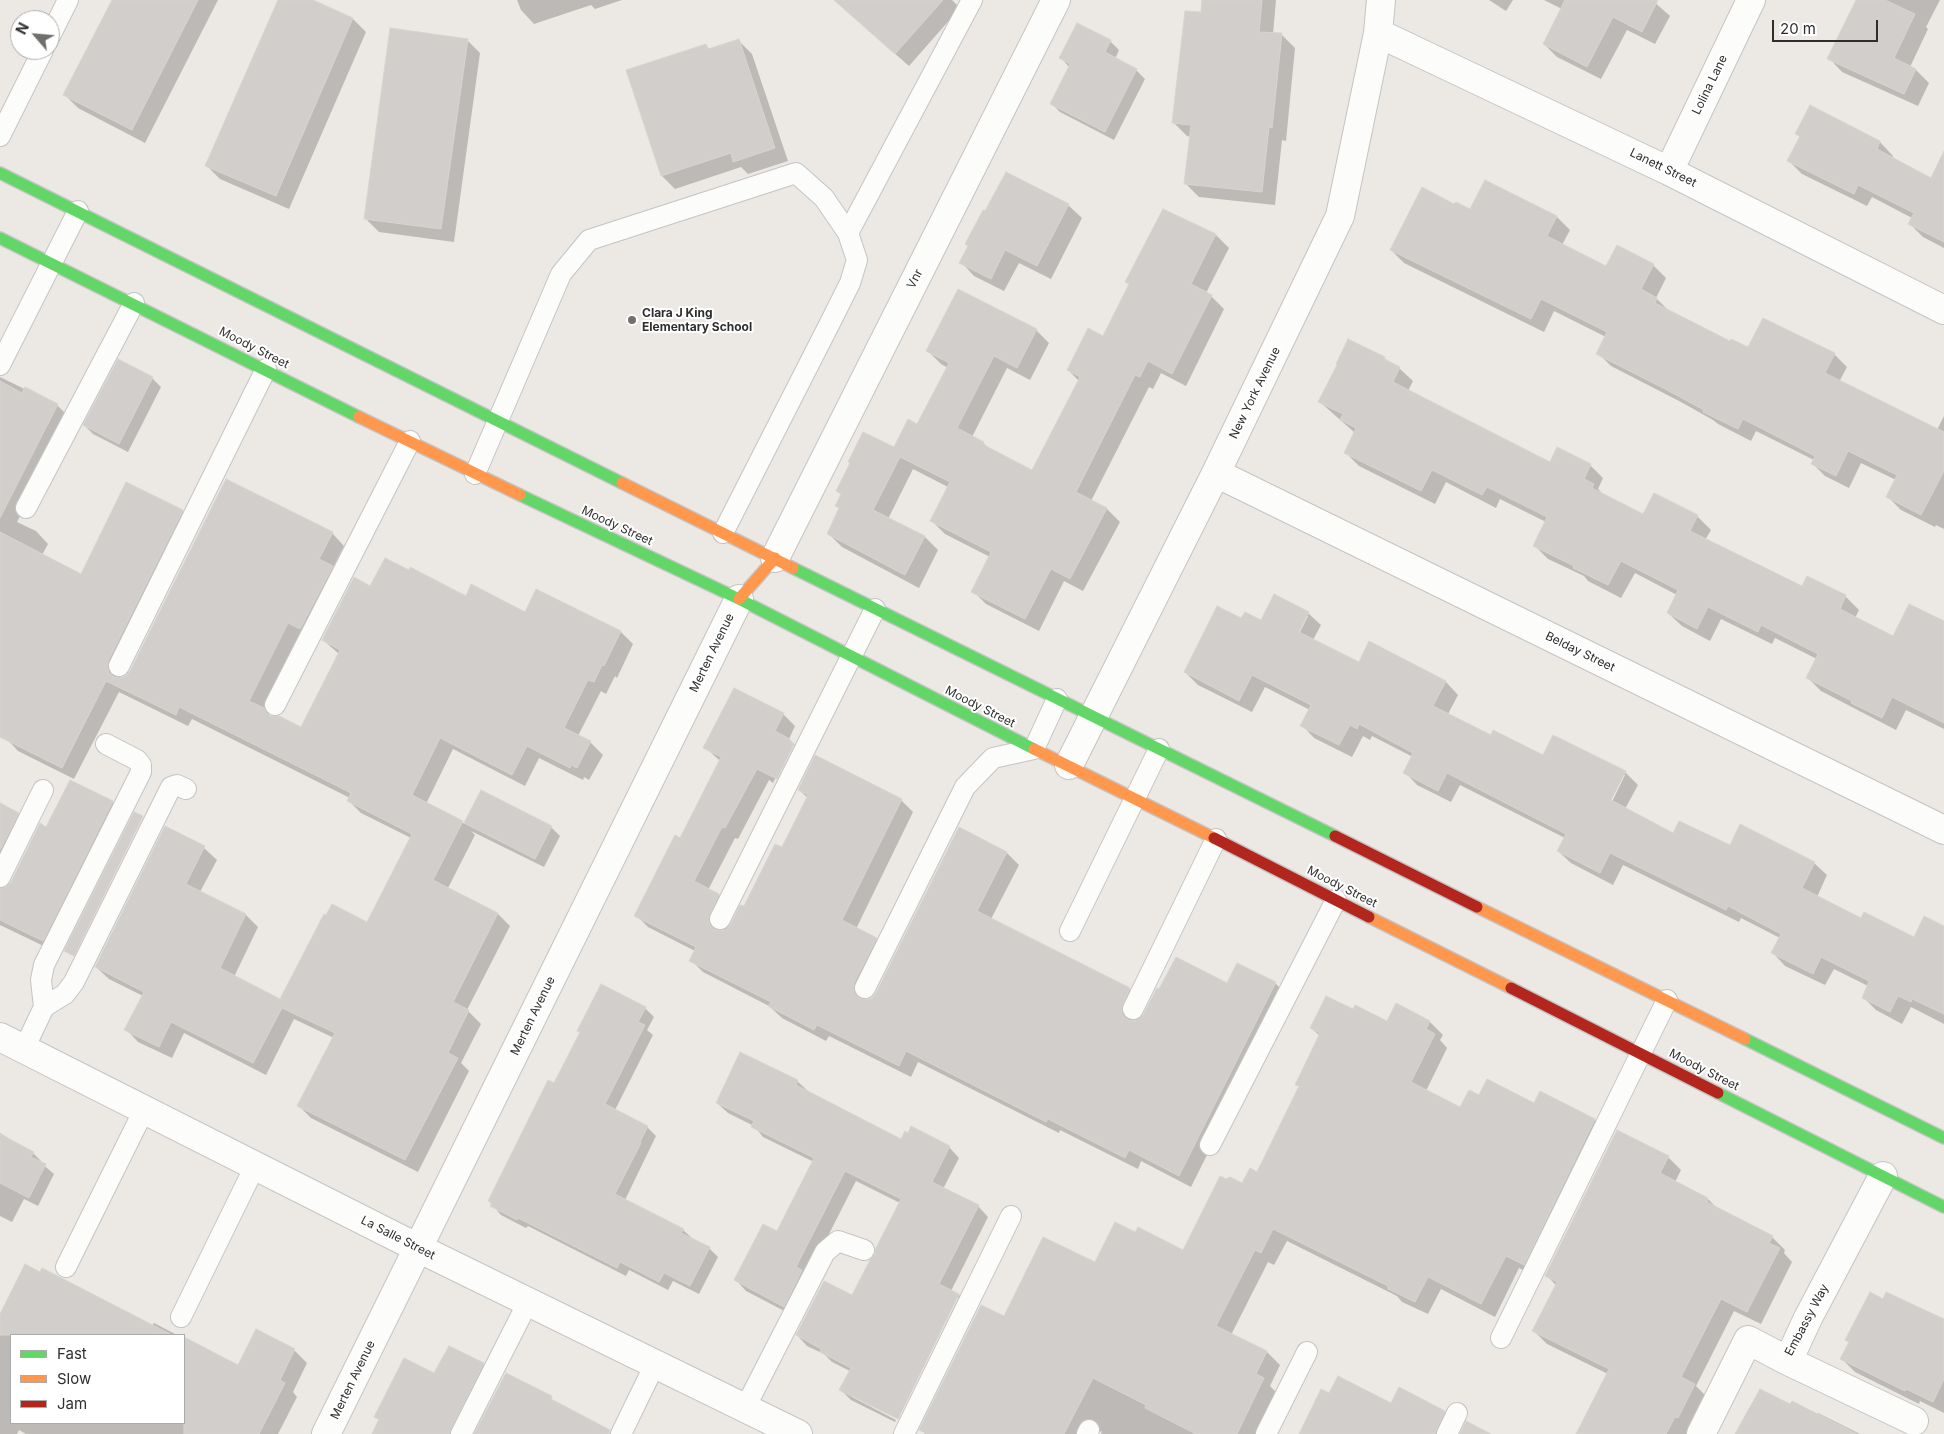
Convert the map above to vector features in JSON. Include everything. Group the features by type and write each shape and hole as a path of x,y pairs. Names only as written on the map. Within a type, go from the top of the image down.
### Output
{"main road":[{"path":"0,173 1944,1138"},
{"name":"Moody Street","path":"0,238 475,474 739,599 1944,1207"},
{"path":"739,599 775,558"}],"street":[{"name":"Vnr","path":"775,558 1056,0"},
{"name":"New York Avenue","path":"1069,765 1216,474 1340,216 1378,33 1381,0"},
{"name":"Lolina Lane","path":"1669,170 1752,0"},
{"name":"Lanett Street","path":"1378,33 1669,170 1944,310"},
{"name":"Belday Street","path":"1216,474 1944,830"},
{"name":"Merten Avenue","path":"326,1434 739,599"},
{"name":"La Salle Street","path":"0,1038 418,1248 798,1434"},
{"name":"Embassy Way","path":"1701,1434 1748,1340 1788,1361 1808,1318 1883,1176"},
{"path":"1788,1361 1914,1421"}],"lane":[{"path":"60,16 68,0"},
{"path":"848,234 972,0"},
{"path":"0,136 38,60"},
{"path":"475,474 561,274 588,240 796,173 824,198 848,234 857,260 850,283 723,533"},
{"path":"0,365 78,211"},
{"path":"26,508 134,303"},
{"path":"120,666 266,369"},
{"path":"276,706 410,441"},
{"path":"720,919 875,609"},
{"path":"864,988 964,787 993,758 1034,749 1057,699"},
{"path":"24,1049 44,1007 41,980 44,965 141,772 141,765 137,760 106,744"},
{"path":"1070,931 1159,749"},
{"path":"44,1007 65,994 74,982 171,787 176,785 186,789"},
{"path":"0,878 43,790"},
{"path":"1133,1009 1216,839"},
{"path":"1210,1145 1336,900"},
{"path":"1501,1338 1667,1000"},
{"path":"66,1267 144,1110"},
{"path":"182,1317 255,1166"},
{"path":"904,1434 1010,1216"},
{"path":"745,1408 825,1252 838,1241 864,1250"},
{"path":"461,1434 528,1302"},
{"path":"1266,1434 1307,1352"},
{"path":"621,1434 655,1364"},
{"path":"1448,1434 1457,1413"}],"building":[{"path":"112,0 198,0 132,130 63,95"},
{"path":"278,0 313,0 353,18 276,196 205,166"},
{"path":"834,0 943,0 895,54"},
{"path":"1202,0 1262,0 1259,32 1282,33 1272,128 1269,127 1262,192 1184,184 1191,125 1172,123 1185,11 1201,12"},
{"path":"1565,0 1658,0 1642,32 1613,17 1587,67 1543,44"},
{"path":"1856,0 1885,0 1915,14 1894,58 1916,69 1904,94 1827,59"},
{"path":"1077,23 1111,40 1105,52 1137,69 1105,132 1050,104 1070,64 1059,58"},
{"path":"390,28 468,39 441,229 364,219"},
{"path":"739,39 775,148 733,162 731,153 661,176 626,70 706,44 708,49"},
{"path":"1810,105 1880,141 1877,149 1931,178 1944,151 1944,242 1908,224 1914,213 1858,185 1854,194 1787,161 1800,136 1795,134"},
{"path":"1006,172 1069,204 1037,266 1005,250 991,279 959,263 968,246 965,244"},
{"path":"1485,180 1557,216 1547,236 1606,266 1617,245 1654,264 1641,289 1657,298 1655,303 1730,341 1731,339 1748,347 1763,318 1835,353 1825,373 1944,432 1944,471 1921,515 1886,497 1897,475 1848,451 1836,476 1811,464 1815,456 1743,419 1738,429 1596,354 1607,332 1541,299 1531,319 1390,250 1422,187 1454,204 1456,202 1470,209"},
{"path":"1163,209 1216,234 1191,284 1212,295 1172,374 1148,361 1140,377 1135,375 1076,492 1107,508 1070,579 1051,569 1025,619 971,592 991,552 930,521 950,482 900,457 873,510 925,536 905,575 827,534 839,508 835,506 841,494 836,491 863,432 894,447 908,419 917,424 949,363 926,351 958,289 1037,329 1017,368 994,356 957,428 984,442 982,444 1032,470 1080,377 1067,370 1088,328 1103,336 1129,284 1125,282"},
{"path":"1348,339 1385,357 1384,359 1400,367 1393,382 1550,462 1557,447 1591,464 1584,479 1594,484 1592,488 1643,514 1654,493 1698,515 1690,531 1802,586 1807,576 1846,595 1840,609 1893,636 1909,604 1944,621 1944,723 1892,697 1882,718 1851,703 1852,701 1806,678 1818,654 1761,625 1758,632 1708,607 1697,629 1667,613 1678,590 1621,561 1608,585 1573,568 1574,566 1533,546 1547,517 1487,487 1482,495 1432,470 1421,491 1344,453 1356,428 1340,420 1343,414 1318,402"},
{"path":"118,359 153,377 119,444 83,425"},
{"path":"0,381 22,393 25,387 58,404 0,518"},
{"path":"226,479 333,532 319,559 333,566 300,629 288,623 249,701 264,708 270,716 279,716 301,727 340,650 322,640 354,577 370,586 385,558 409,570 410,567 466,596 471,584 525,612 536,589 621,631 594,682 588,680 564,728 591,741 577,768 571,765 570,768 527,746 512,775 440,738 412,795 463,821 433,880 498,913 453,1002 469,1010 448,1053 458,1058 405,1160 297,1106 335,1033 282,1008 253,1063 171,1022 159,1047 124,1030 144,992 95,967 165,826 205,846 186,884 246,914 220,968 280,999 324,914 326,915 332,904 367,922 412,834 347,801 351,793 179,707 176,715 106,681 62,768 0,737 0,532 81,574 126,482 183,510 108,661 109,673 114,677 120,678 126,676 130,671"},
{"path":"1274,594 1309,612 1299,632 1359,662 1369,641 1446,681 1433,706 1491,735 1493,730 1543,755 1553,735 1626,771 1611,800 1673,833 1679,821 1730,845 1740,824 1815,862 1802,888 1861,918 1864,912 1914,937 1924,916 1944,926 1944,1014 1912,999 1911,1002 1898,996 1890,1012 1862,998 1869,981 1821,957 1813,974 1771,953 1781,934 1728,906 1726,910 1610,853 1600,873 1557,851 1566,834 1447,773 1438,791 1403,773 1413,753 1359,724 1357,729 1350,725 1339,745 1300,726 1311,705 1252,675 1239,701 1184,672 1217,606 1241,618 1245,612 1261,620"},
{"path":"734,688 784,713 775,731 790,739 789,741 794,744 777,779 757,769 725,828 722,827 694,881 719,894 708,919 714,929 721,931 730,925 740,905 744,906 775,844 782,847 808,795 798,790 815,755 902,799 842,920 877,938 854,983 853,989 859,998 866,1000 872,998 876,993 959,827 1007,852 977,911 1130,988 1121,1009 1123,1016 1128,1020 1134,1021 1143,1015 1176,957 1227,983 1237,963 1276,982 1179,1176 1129,1150 1125,1158 1048,1119 1046,1122 906,1051 899,1066 817,1025 814,1030 768,1006 771,1002 689,961 696,947 634,916 675,835 680,838 721,757 703,748"},
{"path":"70,780 113,801 43,941 0,920 0,889 6,887 11,882 40,823 46,827"},
{"path":"481,790 552,826 535,859 464,823"},
{"path":"0,803 19,813 0,850"},
{"path":"134,812 143,816 74,956 64,951"},
{"path":"601,984 646,1007 638,1022 645,1025 605,1104 648,1126 615,1194 684,1229 681,1233 710,1247 690,1286 664,1273 659,1282 620,1262 617,1268 518,1218 517,1220 490,1206 492,1203 488,1201 548,1080 554,1083 580,1032 577,1031"},
{"path":"1326,996 1353,1009 1355,1005 1387,1021 1396,1003 1430,1021 1426,1029 1435,1034 1411,1082 1460,1107 1469,1090 1479,1095 1487,1079 1534,1103 1540,1091 1595,1119 1524,1265 1506,1256 1481,1304 1428,1277 1415,1302 1388,1289 1388,1286 1273,1229 1261,1253 1255,1250 1216,1326 1267,1351 1256,1374 1264,1378 1237,1434 1196,1434 1145,1408 1146,1405 1093,1378 1064,1434 928,1434 919,1430 981,1305 1004,1316 1043,1237 1095,1262 1115,1222 1135,1232 1138,1227 1183,1250 1220,1176 1226,1179 1230,1177 1242,1183 1250,1168 1257,1172 1299,1086 1295,1085 1320,1033 1310,1028"},
{"path":"740,1052 798,1080 796,1085 901,1139 905,1131 908,1133 911,1126 950,1146 932,1182 979,1205 939,1284 959,1294 898,1419 839,1390 851,1368 820,1352 821,1349 796,1335 824,1281 852,1295 875,1254 876,1248 901,1199 845,1171 796,1267 802,1270 784,1307 734,1280 763,1224 777,1231 814,1158 751,1127 754,1121 716,1103"},
{"path":"1617,1130 1669,1156 1660,1173 1708,1198 1707,1202 1773,1236 1769,1243 1780,1248 1747,1312 1721,1299 1681,1377 1695,1384 1678,1418 1675,1417 1666,1434 1576,1434 1609,1369 1532,1331 1557,1282 1545,1276"},
{"path":"0,1134 34,1152 31,1157 46,1164 29,1198 0,1183"},
{"path":"25,1264 40,1272 42,1268 170,1334 0,1335 0,1314"},
{"path":"1870,1292 1883,1299 1886,1292 1944,1319 1944,1379 1933,1402 1906,1389 1905,1391 1840,1359 1849,1342 1845,1340"},
{"path":"256,1329 295,1349 280,1380 285,1383 259,1434 184,1434 185,1338 238,1365"},
{"path":"449,1346 484,1363 449,1434 372,1434 379,1419 374,1417 404,1358 434,1373"},
{"path":"506,1373 552,1396 551,1399 610,1430 609,1434 474,1434"},
{"path":"1338,1376 1391,1403 1399,1387 1445,1411 1435,1434 1299,1434 1321,1389 1329,1393"},
{"path":"1760,1389 1790,1404 1792,1401 1857,1434 1735,1434"},
{"path":"1466,1421 1491,1434 1460,1434"}],"traffic: fast":[{"path":"0,173 622,483"},
{"path":"0,238 359,417"},
{"path":"520,495 739,599 1034,749"},
{"path":"793,568 1335,836"},
{"path":"1745,1039 1944,1138"},
{"path":"1718,1093 1944,1207"}],"traffic: slow":[{"path":"359,417 520,495"},
{"path":"622,483 793,568"},
{"path":"739,599 775,558"},
{"path":"1034,749 1214,838"},
{"path":"1477,907 1745,1039"},
{"path":"1369,917 1511,988"}],"traffic: jam":[{"path":"1335,836 1477,907"},
{"path":"1214,838 1369,917"},
{"path":"1511,988 1718,1093"}],"place":[{"name":"Clara J King Elementary School","path":"632,320"}]}
